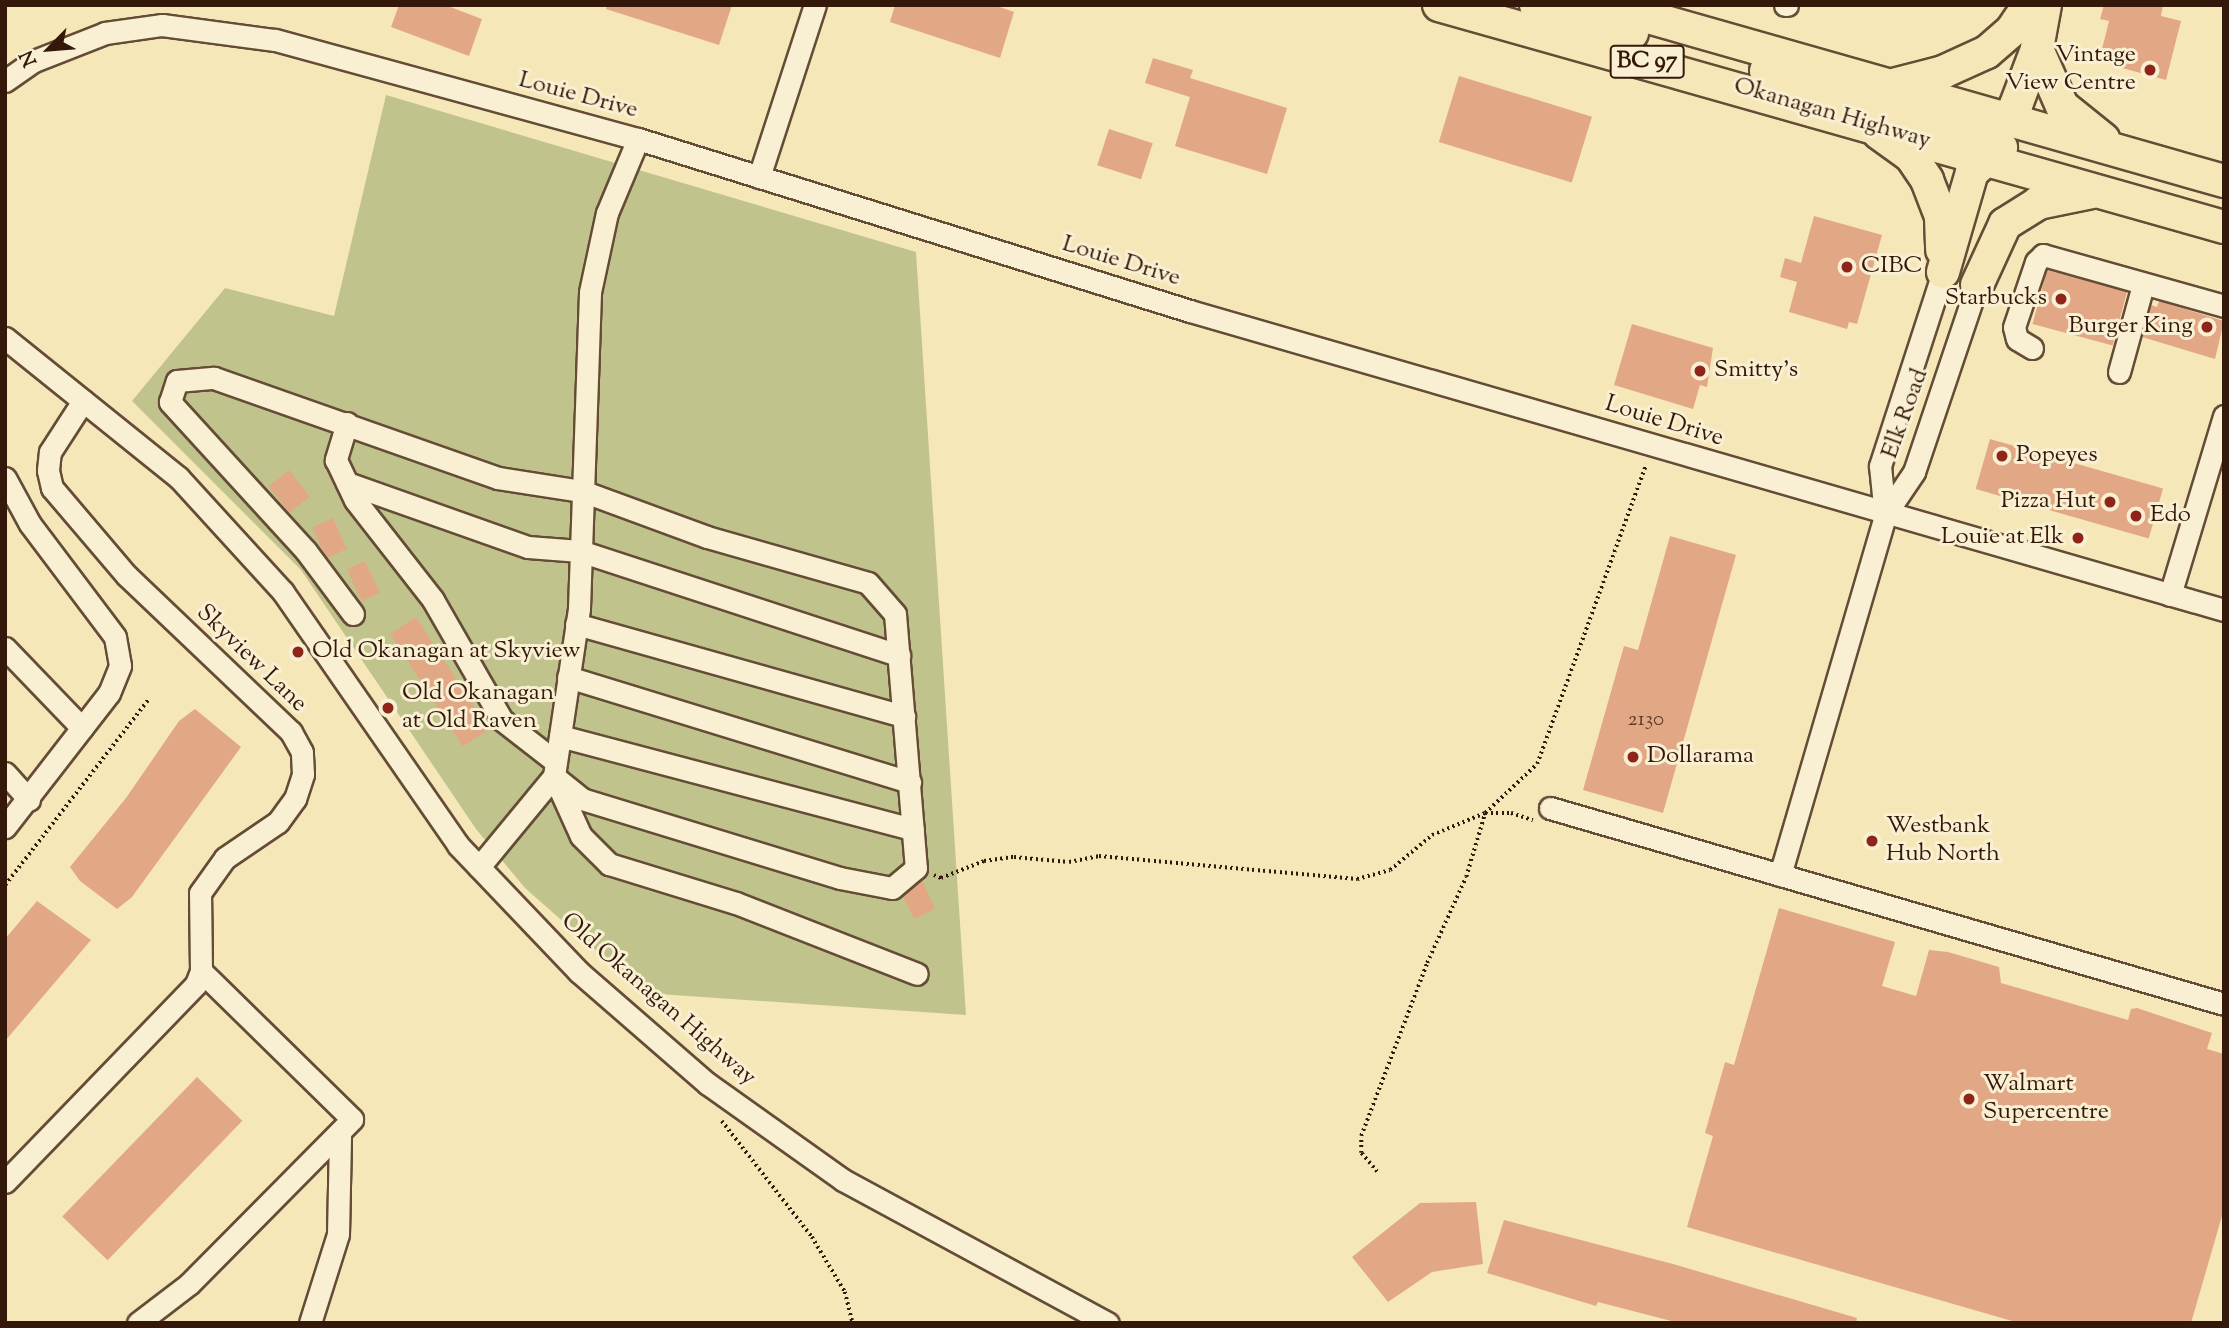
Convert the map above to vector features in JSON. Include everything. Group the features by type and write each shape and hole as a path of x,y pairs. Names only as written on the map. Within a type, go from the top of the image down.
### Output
{"highway":[{"name":"Okanagan Highway","path":"1439,5 1854,119 2224,227"},
{"path":"1536,5 1967,129 1982,130 2009,119 2037,50 2045,5"},
{"name":"Okanagan Highway","path":"1606,5 1895,84 2224,181"},
{"path":"1895,84 1943,72 1987,52 2012,30 2029,5"},
{"path":"2037,50 2062,106 2080,124 2119,150"},
{"path":"1854,119 1911,156 1927,180 1941,217 1943,272"},
{"path":"1943,272 1964,194 1984,157 2004,146 2026,147 2224,207"},
{"path":"1977,285 2005,224 2038,203 2096,190"}],"street":[{"path":"759,177 815,5"},
{"name":"Louie Drive","path":"5,81 34,61 105,33 162,24 275,40 638,139 1190,311 1885,515 2224,610"},
{"path":"479,867 555,769 576,624 590,292 607,213 638,139"},
{"path":"2032,348 2017,339 2014,327 2036,262 2043,255 2129,276 2143,285 2224,306"},
{"name":"Elk Road","path":"1885,515 1880,466 1943,272"},
{"name":"Elk Road","path":"1885,515 1914,472 1977,285"},
{"path":"2119,372 2143,285"},
{"name":"Old Okanagan Highway","path":"5,338 179,478 283,592 457,845 579,972 708,1084 843,1180 1108,1323"},
{"path":"347,423 336,460 355,500 433,600 502,720 555,769 582,799 840,878 892,888 916,868 895,614 868,583 707,537 582,491 498,478 347,423 214,378 177,381 170,402 306,551 353,614"},
{"name":"Skyview Lane","path":"83,401 50,452 48,470 52,488 127,576 291,732 302,752 299,786 278,822 225,858 200,893 201,971"},
{"path":"2170,595 2224,416"},
{"path":"5,478 30,524 115,637 120,666 109,693 29,800 5,827"},
{"path":"347,483 528,547 580,551 899,655"},
{"path":"1780,875 1885,515"},
{"path":"576,624 904,716"},
{"path":"5,648 82,728"},
{"path":"568,677 910,782"},
{"path":"560,736 913,829"},
{"path":"555,769 581,836 609,864 736,903 917,974"},
{"path":"5,773 29,800"},
{"path":"1548,815 1780,875 2224,1004"},
{"path":"5,1182 196,984 201,971 352,1119 340,1135 189,1284 138,1323"},
{"path":"310,1323 338,1234 340,1135"}],"path":[{"path":"916,868 941,878 984,861 1014,858 1069,862 1099,856 1357,879 1390,870 1432,835 1485,813 1537,764 1653,445"},
{"path":"5,885 149,699"},
{"path":"1485,813 1548,815"},
{"path":"1377,1172 1361,1153 1361,1136 1427,963 1466,877 1485,813"},
{"path":"717,1115 812,1237 845,1293 853,1323"}],"green space":[{"path":"386,95 916,252 966,1015 644,993 525,888 476,829 301,570 132,401 225,288 334,316"}],"building":[{"path":"399,5 445,5 482,19 469,56 391,27"},
{"path":"607,5 732,5 719,45 606,9"},
{"path":"895,5 994,5 1014,12 1000,58 890,22"},
{"path":"2104,5 2163,5 2161,16 2181,21 2166,80 2115,66 2117,57 2101,53 2109,21 2100,19"},
{"path":"1153,58 1193,70 1190,78 1287,108 1267,174 1175,146 1190,97 1145,83"},
{"path":"1459,76 1592,117 1572,183 1439,142"},
{"path":"1109,129 1153,143 1141,179 1097,165"},
{"path":"1814,216 1882,235 1857,324 1849,322 1847,329 1789,312 1797,282 1780,277 1785,258 1801,263"},
{"path":"2047,270 2127,291 2113,346 2033,324"},
{"path":"2159,301 2224,321 2215,359 2142,337 2151,305 2157,307"},
{"path":"1632,324 1713,348 1707,387 1700,385 1693,409 1614,385"},
{"path":"1990,439 2163,489 2149,539 1976,489"},
{"path":"289,470 310,497 289,513 269,486"},
{"path":"333,518 347,549 326,558 312,527"},
{"path":"1670,536 1736,555 1663,813 1583,790 1624,646 1638,650"},
{"path":"365,561 380,593 362,601 347,569"},
{"path":"416,617 489,729 463,746 390,634"},
{"path":"195,709 241,747 132,897 117,909 80,881 70,867 126,798 179,721"},
{"path":"922,880 935,909 914,919 903,896"},
{"path":"37,901 91,940 5,1041 5,939"},
{"name":"Walmart Supercentre","path":"1779,908 1895,942 1882,986 1916,996 1929,950 1948,952 1999,967 2001,983 2128,1020 2131,1009 2137,1008 2212,1033 2207,1049 2224,1054 2224,1209 2191,1323 2019,1323 1687,1227 1713,1136 1705,1133 1725,1062 1734,1065"},
{"path":"197,1077 242,1121 108,1260 62,1217"},
{"path":"1476,1202 1483,1264 1432,1272 1388,1302 1352,1257 1420,1203"},
{"path":"1504,1220 1673,1264 1857,1318 1856,1323 1679,1323 1598,1302 1596,1306 1487,1273"}],"place":[{"name":"Vintage View Centre","path":"2150,70"},
{"name":"CIBC","path":"1847,267"},
{"name":"Starbucks","path":"2061,299"},
{"name":"Burger King","path":"2207,327"},
{"name":"Smitty's","path":"1700,371"},
{"name":"Popeyes","path":"2002,456"},
{"name":"Pizza Hut","path":"2110,502"},
{"name":"Edo","path":"2136,516"},
{"name":"Louie at Elk","path":"2078,538"},
{"name":"Old Okanagan at Skyview","path":"298,652"},
{"name":"Old Okanagan at Old Raven","path":"388,708"},
{"name":"Dollarama","path":"1633,757"},
{"name":"Westbank Hub North","path":"1872,841"},
{"name":"Walmart Supercentre","path":"1969,1099"}]}
